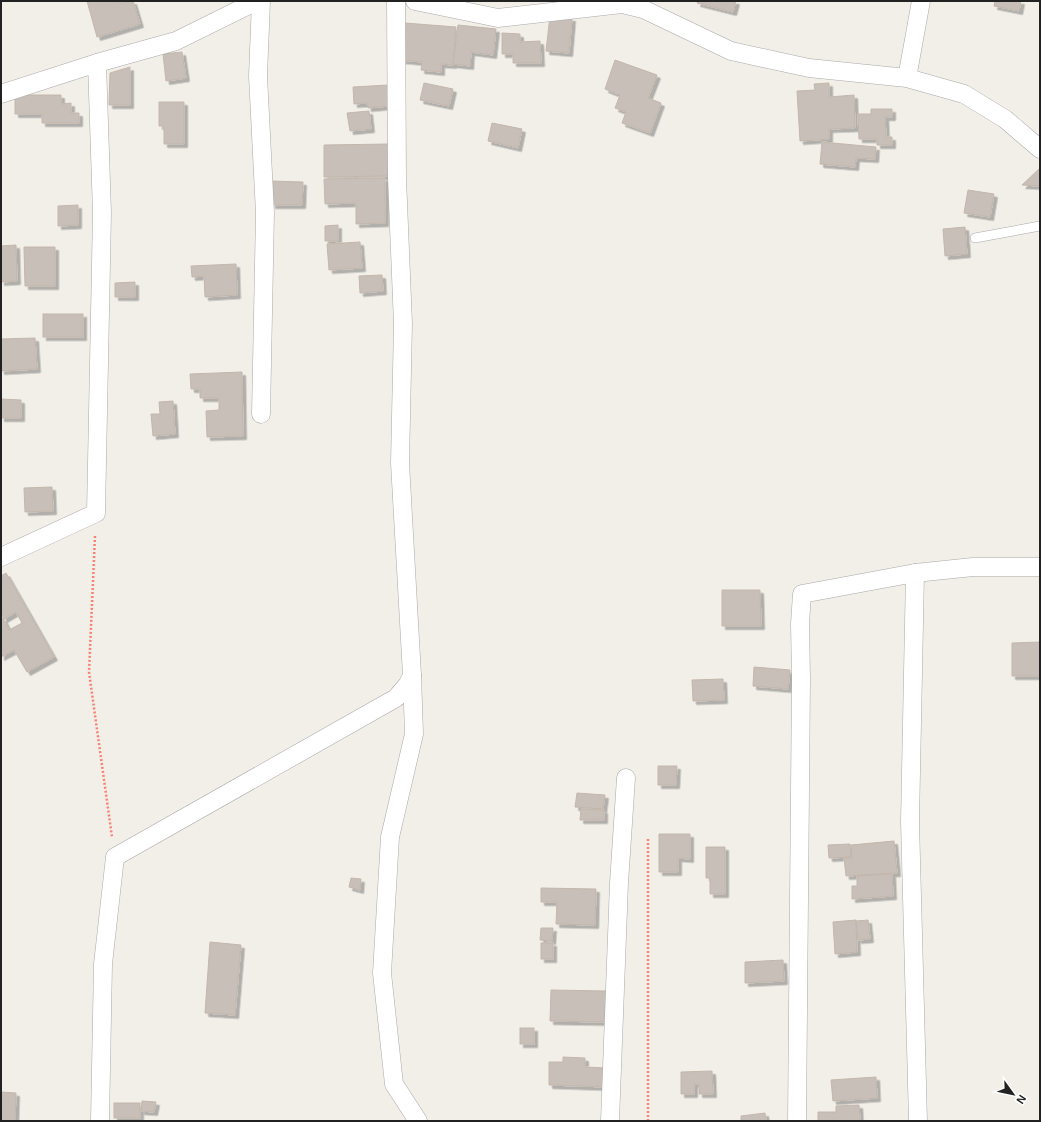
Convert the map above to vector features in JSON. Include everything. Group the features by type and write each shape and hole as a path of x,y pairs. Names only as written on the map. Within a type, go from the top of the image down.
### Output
{"street":[{"path":"1,94 97,63 176,41 257,1"},
{"path":"261,1 258,76 265,214 261,414"},
{"path":"396,1 397,178 403,324 400,463 414,734 390,837 382,974 394,1084 418,1121"},
{"path":"415,1 498,18 622,4 644,5 732,51 809,68 907,78 964,94 1005,119 1040,149"},
{"path":"907,78 921,1"},
{"path":"1,557 96,514 102,213 97,63"},
{"path":"797,1121 802,678 800,624 802,594 915,573 973,567 1040,567"},
{"path":"915,573 910,822 918,1121"},
{"path":"100,1121 103,964 115,857 396,698 408,684 412,675"},
{"path":"610,1121 619,883 626,778"}],"lane":[{"path":"975,238 1040,226"}],"path":[{"path":"96,514 89,672 115,857"},
{"path":"648,839 648,1121"}],"building":[{"path":"87,1 120,1 120,3 133,1 140,24 97,37"},
{"path":"698,1 736,1 733,12 697,3"},
{"path":"995,1 1021,1 1019,11 994,6"},
{"path":"550,16 572,18 569,53 546,51"},
{"path":"405,23 456,27 453,65 441,64 441,72 421,70 422,62 401,60"},
{"path":"458,25 496,29 493,55 471,52 470,66 453,64"},
{"path":"502,33 520,34 520,42 540,41 541,63 513,63 513,54 502,54"},
{"path":"182,52 186,78 166,81 163,54"},
{"path":"615,60 657,75 648,98 661,103 650,133 622,123 626,112 615,108 620,95 605,89"},
{"path":"130,67 130,105 109,105 110,73"},
{"path":"424,83 453,89 449,106 420,100"},
{"path":"829,83 829,97 854,95 855,128 829,129 829,139 800,141 797,91 815,90 814,84"},
{"path":"388,85 389,106 368,108 367,103 354,104 353,87"},
{"path":"15,95 61,95 61,104 71,103 71,113 79,113 79,123 42,123 42,114 15,114"},
{"path":"159,102 184,102 184,144 164,144 164,126 159,126"},
{"path":"871,109 892,109 892,117 885,117 886,137 892,137 892,145 877,145 877,139 859,139 858,114 871,114"},
{"path":"369,111 371,129 350,131 347,113"},
{"path":"492,123 522,129 518,148 488,141"},
{"path":"822,142 876,147 875,159 856,158 855,167 820,164"},
{"path":"389,144 390,176 324,177 324,145"},
{"path":"1040,168 1040,186 1022,185"},
{"path":"385,178 385,223 356,224 356,203 325,204 324,179"},
{"path":"272,181 303,182 302,205 272,205"},
{"path":"968,190 994,194 990,217 964,213"},
{"path":"78,205 78,225 58,226 58,206"},
{"path":"338,225 338,241 325,241 325,226"},
{"path":"965,227 967,254 945,256 943,229"},
{"path":"360,242 362,268 329,270 327,244"},
{"path":"16,245 17,281 1,282 1,246"},
{"path":"24,247 55,247 55,286 25,286"},
{"path":"236,264 237,295 205,297 204,276 192,277 191,266"},
{"path":"382,275 383,291 360,293 359,276"},
{"path":"135,282 135,297 115,297 115,283"},
{"path":"43,314 83,314 83,337 43,337"},
{"path":"35,338 37,369 1,371 1,339"},
{"path":"242,372 243,436 207,437 206,411 219,410 219,398 200,398 200,389 191,389 190,374"},
{"path":"1,399 21,400 21,418 1,418"},
{"path":"173,401 175,434 153,436 151,414 160,414 159,402"},
{"path":"52,487 53,511 25,512 24,488"},
{"path":"6,573 54,657 27,672 14,650 1,657 1,619 3,618 9,630 22,623 16,612 4,619 1,613 1,576"},
{"path":"722,590 760,590 761,626 722,626"},
{"path":"1040,642 1040,676 1012,676 1012,643"},
{"path":"754,667 790,670 788,689 753,686"},
{"path":"723,679 724,700 693,701 692,680"},
{"path":"658,766 677,766 676,785 658,785"},
{"path":"577,793 605,795 603,809 575,807"},
{"path":"581,809 604,810 604,820 580,820"},
{"path":"659,834 690,834 690,859 678,858 678,872 659,872"},
{"path":"894,841 897,873 846,876 844,858 852,858 851,845"},
{"path":"850,844 851,857 829,858 828,845"},
{"path":"706,847 725,847 725,894 710,894 710,878 706,878"},
{"path":"892,874 893,896 852,899 852,886 857,886 857,876"},
{"path":"351,878 361,879 360,890 349,887"},
{"path":"541,888 596,889 595,925 556,924 557,902 541,902"},
{"path":"856,920 857,952 835,954 833,922"},
{"path":"868,920 870,939 858,940 856,921"},
{"path":"541,928 553,928 552,941 540,940"},
{"path":"210,942 241,945 235,1015 205,1013"},
{"path":"541,943 553,943 553,959 541,959"},
{"path":"783,960 784,981 745,983 745,962"},
{"path":"551,990 606,991 606,1022 550,1021"},
{"path":"520,1028 534,1028 534,1044 520,1044"},
{"path":"563,1057 585,1058 585,1067 607,1068 607,1087 549,1085 549,1062 563,1062"},
{"path":"712,1071 713,1094 699,1094 699,1084 694,1084 694,1094 681,1094 681,1072"},
{"path":"876,1077 877,1098 833,1101 831,1080"},
{"path":"1,1092 16,1093 15,1121 1,1121"},
{"path":"142,1101 156,1102 154,1112 141,1111"},
{"path":"114,1103 140,1103 140,1118 114,1118"},
{"path":"859,1105 860,1121 818,1121 818,1112 836,1112 836,1106"},
{"path":"765,1113 766,1121 741,1121 741,1116"}]}
